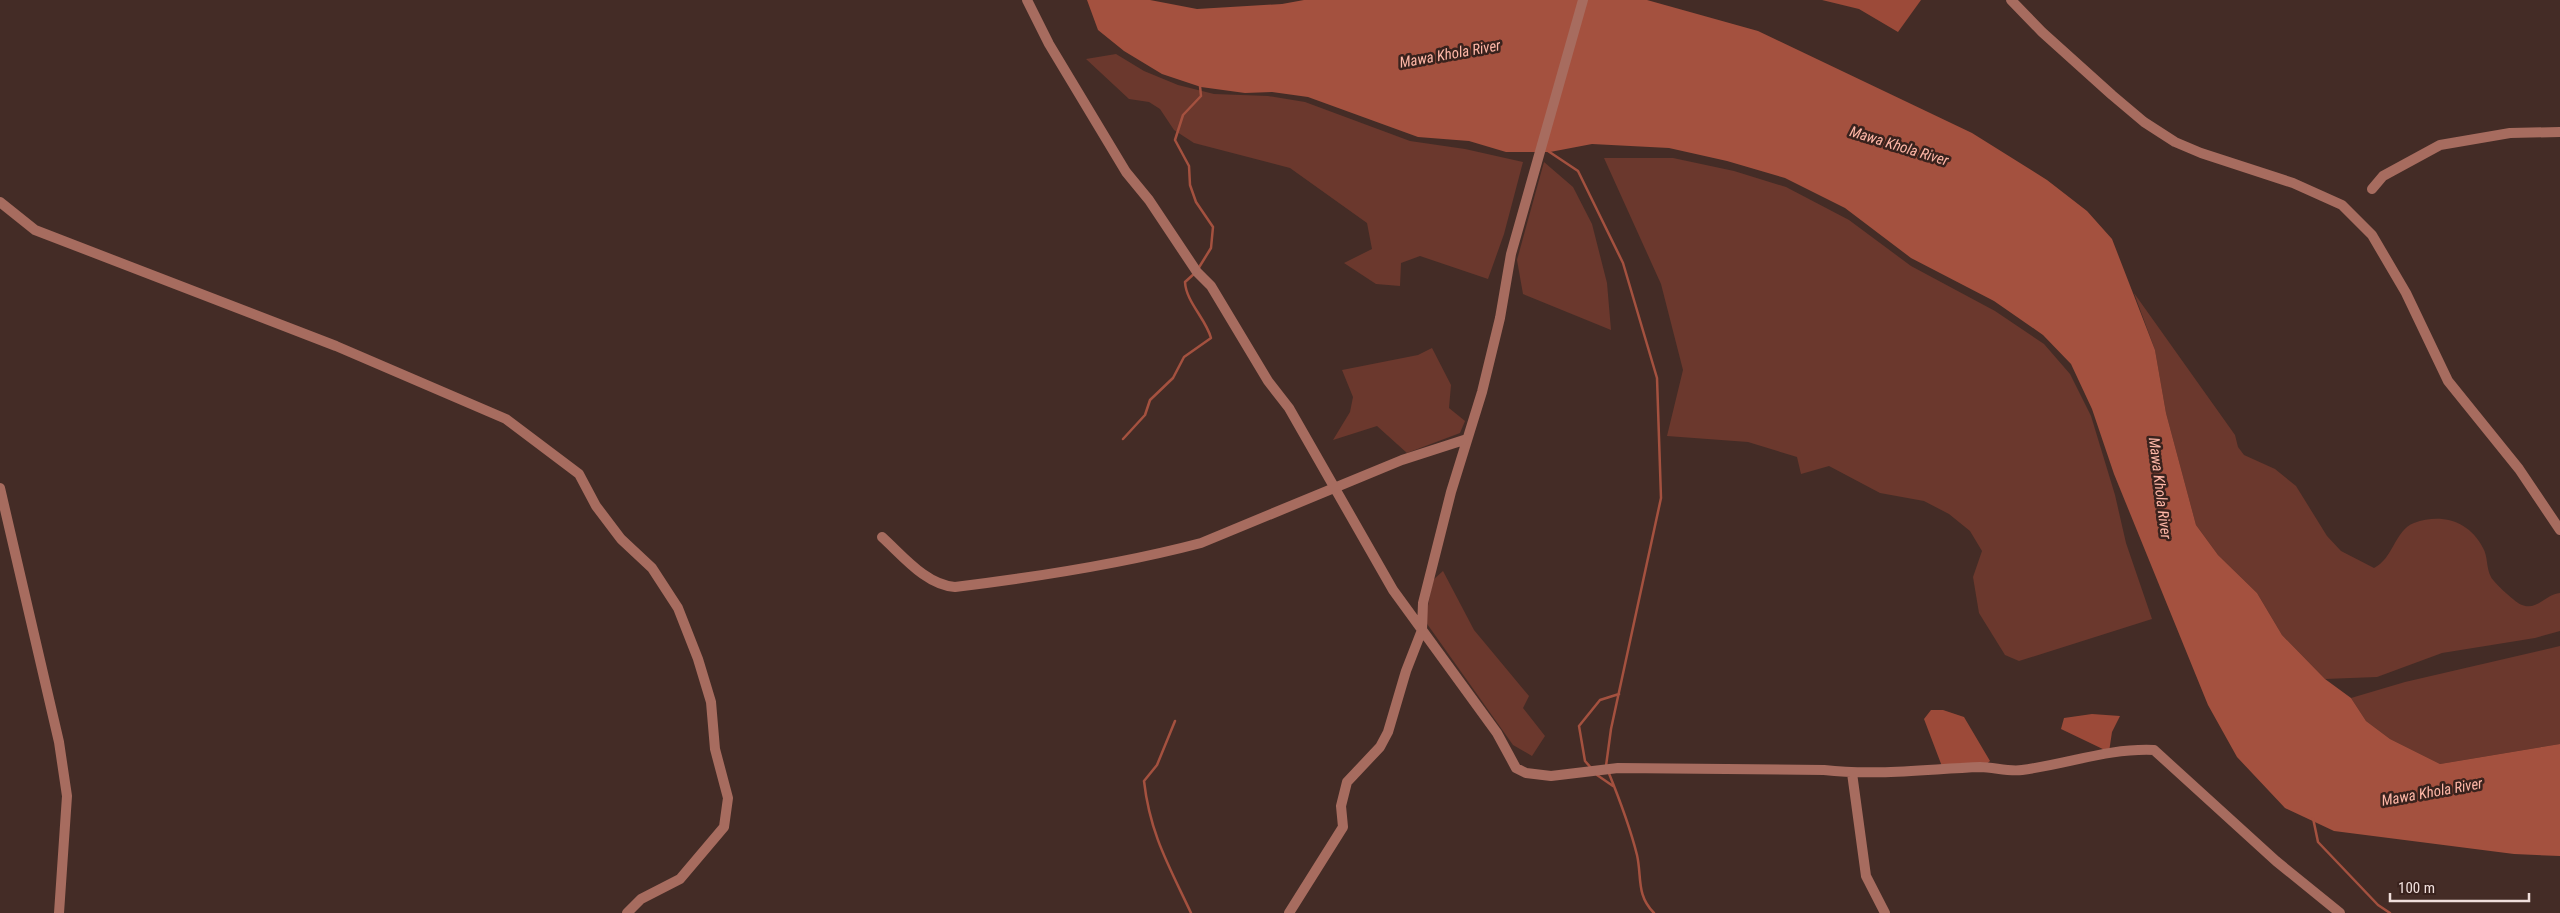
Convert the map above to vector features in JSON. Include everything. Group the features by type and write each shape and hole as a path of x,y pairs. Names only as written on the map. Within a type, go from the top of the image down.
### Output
{"street":[{"path":"1027,0 1049,44 1126,172 1149,200 1197,272 1211,286 1268,381 1290,408 1393,590 1497,733 1500,743 1516,768 1526,773 1551,776 1618,768 1824,770 1852,773 1983,767 2020,771 2129,749 2154,750 2276,861 2340,913"},
{"path":"1289,913 1343,827 1341,806 1347,782 1380,747 1388,732 1406,671 1422,630 1423,603 1496,337 1511,254 1583,0"},
{"path":"2011,0 2042,32 2112,95 2144,122 2175,142 2201,153 2293,183 2342,205 2372,235 2406,293 2448,381 2519,469 2560,530"},
{"path":"2372,189 2383,176 2440,145 2510,133 2560,132"},
{"path":"0,202 35,230 336,346 506,419 580,474 596,506 621,539 652,568 678,608 698,660 711,702 715,749 728,798 724,828 680,879 641,899 626,913"},
{"path":"882,537 919,570 942,586 955,587 1063,572 1193,546 1402,460 1467,439"},
{"path":"0,488 60,742 67,796 59,913"},
{"path":"1852,773 1866,876 1886,913"}],"shaded area":[{"path":"1822,0 1921,0 1898,32 1859,9"},
{"path":"1116,54 1144,71 1178,85 1214,94 1268,96 1305,102 1410,141 1465,149 1523,162 1504,234 1488,279 1420,256 1401,263 1400,286 1376,284 1344,263 1372,249 1367,223 1290,168 1194,143 1174,130 1160,109 1149,102 1129,99 1086,59"},
{"path":"1604,158 1673,158 1734,171 1786,187 1849,220 1911,266 1995,311 2044,344 2070,374 2091,416 2115,495 2126,543 2152,619 2019,661 2005,655 1979,613 1973,577 1982,551 1970,531 1949,514 1924,501 1880,493 1829,466 1801,474 1797,457 1748,442 1667,436 1683,370 1661,284"},
{"path":"1544,162 1573,187 1592,224 1607,283 1611,330 1523,294 1517,260"},
{"path":"2134,293 2235,435 2238,447 2244,455 2275,469 2296,486 2327,536 2341,551 2374,568 2386,558 2402,532 2414,523 2435,519 2454,522 2470,531 2477,539 2485,551 2491,577 2500,588 2519,604 2532,606 2560,593 2560,631 2535,638 2442,653 2377,677 2325,679 2282,635 2257,593 2218,555 2196,525 2166,413 2155,350"},
{"path":"1432,348 1451,385 1449,408 1465,421 1460,433 1407,453 1377,426 1333,440 1350,412 1353,397 1342,370 1418,355"},
{"path":"1443,571 1474,630 1529,696 1523,708 1545,736 1532,756 1513,745 1425,621 1433,580"},
{"path":"2560,646 2560,744 2440,764 2390,739 2366,721 2351,698 2405,682"},
{"path":"1931,710 1943,710 1964,717 1990,761 1983,767 1943,769 1924,719"},
{"path":"2092,714 2120,716 2112,732 2109,752 2061,729 2064,718"}],"water":[{"name":"Mawa Khola River","path":"1087,0 1150,0 1197,9 1282,4 1304,0 1647,0 1758,31 1972,133 2047,180 2087,211 2112,239 2155,350 2166,413 2196,525 2218,555 2257,593 2282,635 2325,679 2351,698 2366,721 2390,739 2440,764 2560,744 2560,856 2514,854 2334,831 2285,808 2237,757 2208,705 2114,474 2092,409 2071,364 2043,335 1994,301 1911,258 1845,208 1785,178 1727,161 1669,148 1592,144 1550,152 1506,152 1469,141 1418,137 1308,97 1272,92 1245,93 1201,87 1162,74 1124,51 1098,30"}],"waterway":[{"path":"1198,269 1211,248 1213,227 1196,202 1190,185 1189,166 1175,140 1183,115 1201,96 1200,86"},
{"path":"1548,151 1578,171 1623,263 1657,378 1661,498 1611,729 1606,766"},
{"path":"1123,439 1145,415 1150,400 1173,378 1184,357 1211,338 1186,289 1185,282 1195,273"},
{"path":"1592,769 1585,761 1579,726 1600,700 1619,694"},
{"path":"1175,721 1157,765 1144,781 1156,834 1168,865 1191,913"},
{"path":"1608,771 1634,844 1642,893 1648,906 1654,913"},
{"path":"1597,775 1613,786"},
{"path":"2313,818 2318,842 2378,905 2390,913"}]}
